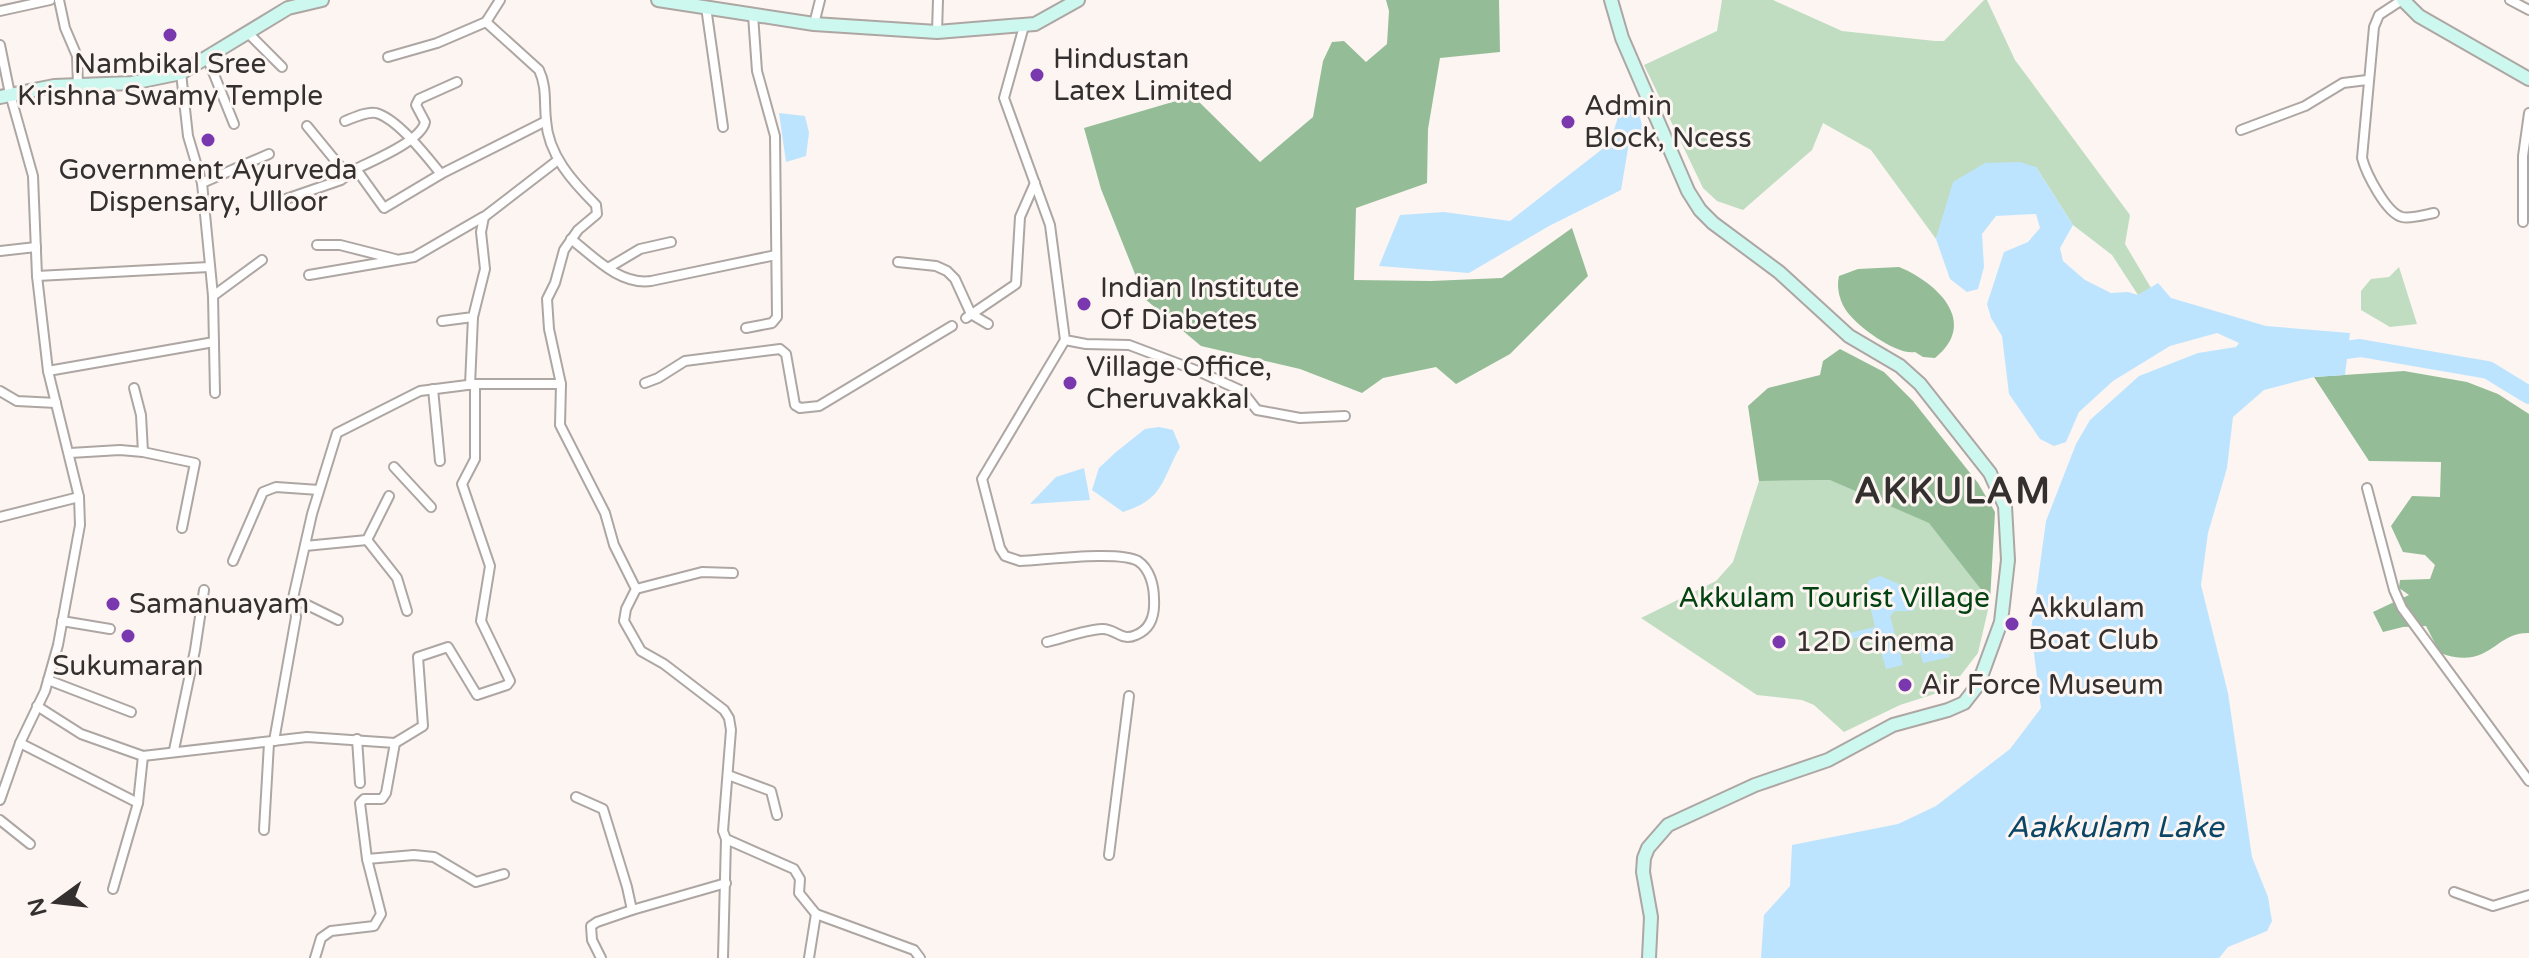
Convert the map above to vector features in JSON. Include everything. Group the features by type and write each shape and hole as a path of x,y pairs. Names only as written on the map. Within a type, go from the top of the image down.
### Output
{"main road":[{"path":"5,95 78,85 132,83 181,73 288,4 322,0"},
{"path":"658,0 814,24 937,32 1024,26 1048,18 1078,0"},
{"path":"1611,0 1622,38 1688,191 1700,210 1779,272 1849,336 1900,366 1920,384 1990,473 2005,506 2008,560 2001,622 1978,685 1964,703 1893,725 1828,760 1755,785 1668,825 1648,848 1644,858 1643,872 1651,917 1649,958"},
{"path":"2403,0 2419,16 2529,79"}],"street":[{"path":"0,11 50,0"},
{"path":"59,0 65,28 77,56 78,85"},
{"path":"388,57 437,43 486,22 500,0"},
{"path":"814,24 820,0"},
{"path":"937,32 938,0"},
{"path":"2403,0 2384,10 2376,20 2367,80 2362,158 2368,175 2394,213 2407,217 2434,213"},
{"path":"2510,0 2529,10"},
{"path":"706,7 723,127"},
{"path":"746,328 776,320 775,136 757,71 753,15"},
{"path":"486,22 539,70 544,81 546,121 558,160 596,205 597,214 578,230 564,250 547,299 549,329 561,384 560,425 605,513 614,545 636,589"},
{"path":"1024,26 1004,98 1050,225 1065,340 982,479 1000,548 1005,556 1020,561 1118,556 1137,560 1149,575 1154,590 1155,611 1145,630 1130,638 1102,628 1047,642"},
{"path":"247,32 282,67"},
{"path":"0,45 5,95 33,176 37,276 48,371 79,497 77,549 48,680 20,743 0,800"},
{"path":"207,57 234,124"},
{"path":"181,73 188,136 202,183 213,296 215,393"},
{"path":"2241,130 2305,106 2343,83 2367,80"},
{"path":"283,200 348,176 412,139 425,126 416,105 419,99 457,82"},
{"path":"345,121 375,113 412,139 441,174"},
{"path":"2523,222 2523,156 2529,113"},
{"path":"356,169 384,208 441,174 546,121"},
{"path":"307,126 348,176"},
{"path":"202,183 269,154"},
{"path":"309,275 419,255 484,217 558,160"},
{"path":"968,316 1016,284 1020,217 1035,183"},
{"path":"37,706 81,734 143,756 307,737 395,743 423,726 418,657 448,647 477,695 507,685 510,681 481,621 490,566 462,484 475,459 473,317 485,269 481,232 484,217"},
{"path":"571,239 628,280 643,282 776,255"},
{"path":"608,268 640,249 671,242"},
{"path":"317,245 340,245 398,260"},
{"path":"0,251 36,247"},
{"path":"213,296 262,260"},
{"path":"898,262 936,266 947,271 955,279 968,316 988,324"},
{"path":"37,276 209,267"},
{"path":"442,321 473,317"},
{"path":"645,383 685,361 780,349 786,354 795,405 800,408 819,406 952,326"},
{"path":"1065,340 1129,345 1242,391 1257,410 1300,418 1345,416"},
{"path":"48,371 214,342"},
{"path":"264,830 272,742 296,617 293,598 319,490 337,433 420,391 472,384 561,384"},
{"path":"134,388 141,415 143,452"},
{"path":"433,389 440,461"},
{"path":"0,391 17,401 56,403"},
{"path":"70,453 120,450 195,463 182,528"},
{"path":"394,467 431,507"},
{"path":"233,561 263,492 276,487 319,490"},
{"path":"2367,488 2394,590 2402,608 2529,781"},
{"path":"367,540 389,496"},
{"path":"0,517 79,497"},
{"path":"305,546 367,540"},
{"path":"367,540 397,578 407,611"},
{"path":"723,958 726,839 723,831 731,730 729,718 717,704 664,664 641,651 624,621 636,589 702,572 733,573"},
{"path":"174,750 204,590"},
{"path":"293,598 338,620"},
{"path":"62,621 110,629"},
{"path":"48,680 131,712"},
{"path":"1109,855 1129,696"},
{"path":"357,739 360,783"},
{"path":"20,743 138,803"},
{"path":"315,958 321,938 331,931 374,926 381,914 367,859 360,803 364,799 382,799 386,793 395,743"},
{"path":"113,889 138,803 143,756"},
{"path":"728,775 771,791 777,815"},
{"path":"576,797 603,809 632,910"},
{"path":"0,820 30,844"},
{"path":"726,839 794,869 800,879 799,893 816,914 914,950 920,958"},
{"path":"367,859 434,857 476,882 504,874"},
{"path":"601,958 592,940 591,926 597,922 726,883"},
{"path":"2454,892 2493,906 2529,895"},
{"path":"809,958 816,914"}],"green space":[{"path":"1386,0 1499,0 1500,52 1440,58 1428,129 1427,183 1356,208 1354,280 1502,278 1572,228 1588,276 1510,354 1456,384 1436,367 1383,378 1362,393 1300,369 1201,346 1145,299 1101,189 1084,128 1193,96 1260,162 1313,117 1323,61 1332,42 1344,41 1366,62 1387,44 1389,11"},
{"path":"1722,0 1773,0 1842,31 1944,41 1987,0 2015,60 2130,215 2125,244 2151,288 2138,295 2112,255 2073,225 2036,167 1954,182 1936,239 1871,150 1823,123 1812,150 1743,210 1717,201 1703,188 1644,65 1717,31"},
{"path":"1899,267 1927,282 1939,293 1953,317 1954,331 1948,344 1935,358 1898,349 1869,333 1845,309 1841,300 1839,276 1858,269"},
{"path":"2399,267 2417,324 2390,327 2361,310 2361,291 2371,279 2389,277"},
{"path":"1840,349 1884,372 1913,401 1978,483 1995,512 1990,601 1929,523 1830,480 1759,481 1748,406 1768,388 1820,375 1823,361"},
{"path":"2404,371 2467,382 2498,394 2529,414 2529,633 2507,638 2470,657 2440,653 2426,626 2383,632 2373,612 2409,595 2399,588 2400,580 2430,579 2435,565 2425,555 2403,552 2391,526 2412,496 2440,497 2441,462 2369,461 2314,377"},
{"name":"Akkulam Tourist Village","path":"1831,480 1930,523 1990,601 1978,653 1950,689 1900,705 1844,732 1814,705 1802,700 1757,695 1641,618 1716,581 1733,562 1759,481"}],"water":[{"path":"1622,104 1637,108 1644,131 1630,137 1621,190 1549,226 1469,273 1379,266 1400,215 1444,212 1510,221 1610,143"},
{"path":"779,113 805,116 809,133 806,156 786,162"},
{"name":"Aakkulam Lake","path":"2020,162 2036,167 2073,225 2060,248 2063,261 2085,280 2111,293 2138,295 2158,283 2171,298 2266,326 2350,333 2345,375 2314,377 2264,390 2233,417 2227,468 2208,533 2201,585 2228,693 2252,857 2268,897 2272,921 2267,931 2228,947 2219,958 1761,958 1764,915 1790,886 1792,845 1898,824 1936,806 2010,749 2041,708 2031,630 2046,521 2076,444 2090,420 2139,376 2198,353 2236,347 2239,343 2217,333 2170,346 2113,381 2079,412 2066,442 2054,446 2040,439 2009,394 2002,336 1987,304 2004,252 2028,242 2040,228 2036,214 1996,216 1982,234 1984,267 1978,289 1967,292 1950,279 1936,239 1953,182 1985,163"},
{"path":"1159,427 1173,430 1180,447 1154,495 1123,512 1092,490 1099,468 1145,429"},
{"path":"1084,468 1090,500 1030,504 1056,477"},
{"path":"1880,576 1907,590 1916,606 1913,611 1895,611 1890,616 1903,665 1886,669 1876,634 1850,639 1849,633 1875,627 1866,588 1869,580"},
{"path":"1945,635 1950,657 1923,663 1919,648 1930,645 1929,639"}],"waterway":[{"path":"2325,353 2360,348 2488,370 2529,395"}],"place":[{"name":"Nambikal Sree Krishna Swamy Temple","path":"170,35"},
{"name":"Hindustan Latex Limited","path":"1037,75"},
{"name":"Admin Block, Ncess","path":"1568,122"},
{"name":"Government Ayurveda Dispensary, Ulloor","path":"208,140"},
{"name":"Indian Institute Of Diabetes","path":"1084,304"},
{"name":"Village Office, Cheruvakkal","path":"1070,383"},
{"name":"Samanuayam","path":"113,604"},
{"name":"Akkulam Boat Club","path":"2012,624"},
{"name":"Sukumaran","path":"128,636"},
{"name":"12D cinema","path":"1779,642"},
{"name":"Air Force Museum","path":"1905,685"}],"district":[{"name":"AKKULAM","path":"1953,491"}]}
